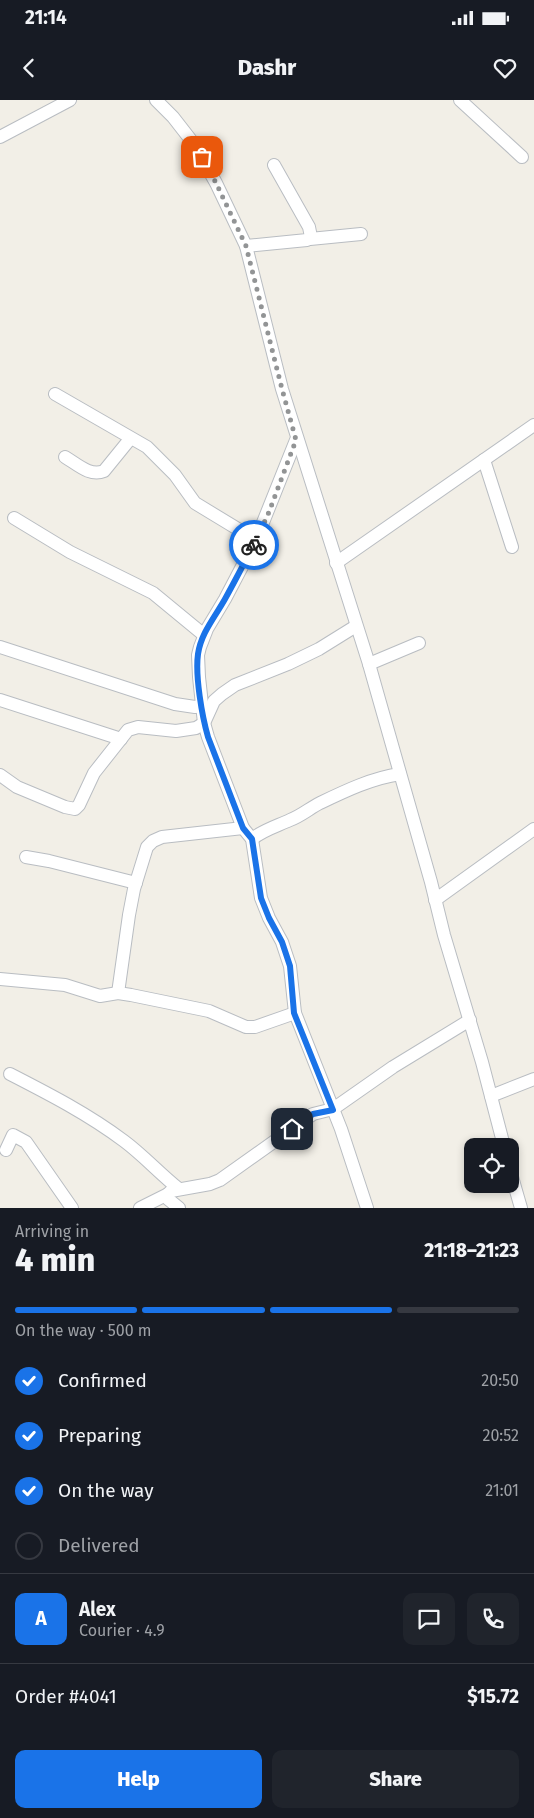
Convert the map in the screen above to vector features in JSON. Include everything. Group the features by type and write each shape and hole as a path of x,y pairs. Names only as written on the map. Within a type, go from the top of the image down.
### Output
{"street":[{"path":"0,137 70,100"},
{"path":"156,100 173,117 194,144 216,183 246,246 296,440 369,664 502,1138"},
{"path":"460,100 522,157"},
{"path":"274,165 309,228 312,235 310,239"},
{"path":"246,246 361,234"},
{"path":"55,394 153,451 175,475 195,503 256,540"},
{"path":"336,563 534,424"},
{"path":"66,457 90,473 98,474 104,471 130,438"},
{"path":"296,440 256,540 204,635 198,656 202,706 204,723 213,753 243,828 252,839 261,898 282,942 290,966 294,1013 333,1110 367,1208"},
{"path":"484,460 512,547"},
{"path":"14,518 70,552 152,593 204,635"},
{"path":"0,775 17,787 65,807 75,809 79,805 94,773 128,730 133,728 176,731 196,728 204,723 214,702 235,685 288,664 319,649 356,626"},
{"path":"369,664 419,643"},
{"path":"0,647 175,704 195,707 202,706"},
{"path":"0,700 121,739"},
{"path":"252,839 269,829 302,815 318,804 384,776 400,774"},
{"path":"118,993 129,915 136,883 148,847 153,841 162,837 243,828"},
{"path":"436,900 534,829"},
{"path":"26,857 136,883"},
{"path":"0,979 65,985 100,996 118,993 209,1011 246,1028 255,1027 294,1013"},
{"path":"140,1208 174,1192 220,1180 313,1114 333,1110 393,1067 470,1020"},
{"path":"10,1074 61,1101 125,1142 174,1192"},
{"path":"491,1096 534,1079"},
{"path":"6,1150 13,1135 26,1142 72,1208"},
{"path":"174,1192 168,1198 171,1203 179,1208"},
{"path":"517,1193 521,1208"}],"way so far":[{"path":"202,157 246,246 296,440 269,512 254,545"}],"route":[{"path":"254,545 204,635 198,656 199,678 204,723 208,737 243,828 252,839 261,898 282,942 290,966 294,1013 333,1110 313,1114 292,1129"}]}
